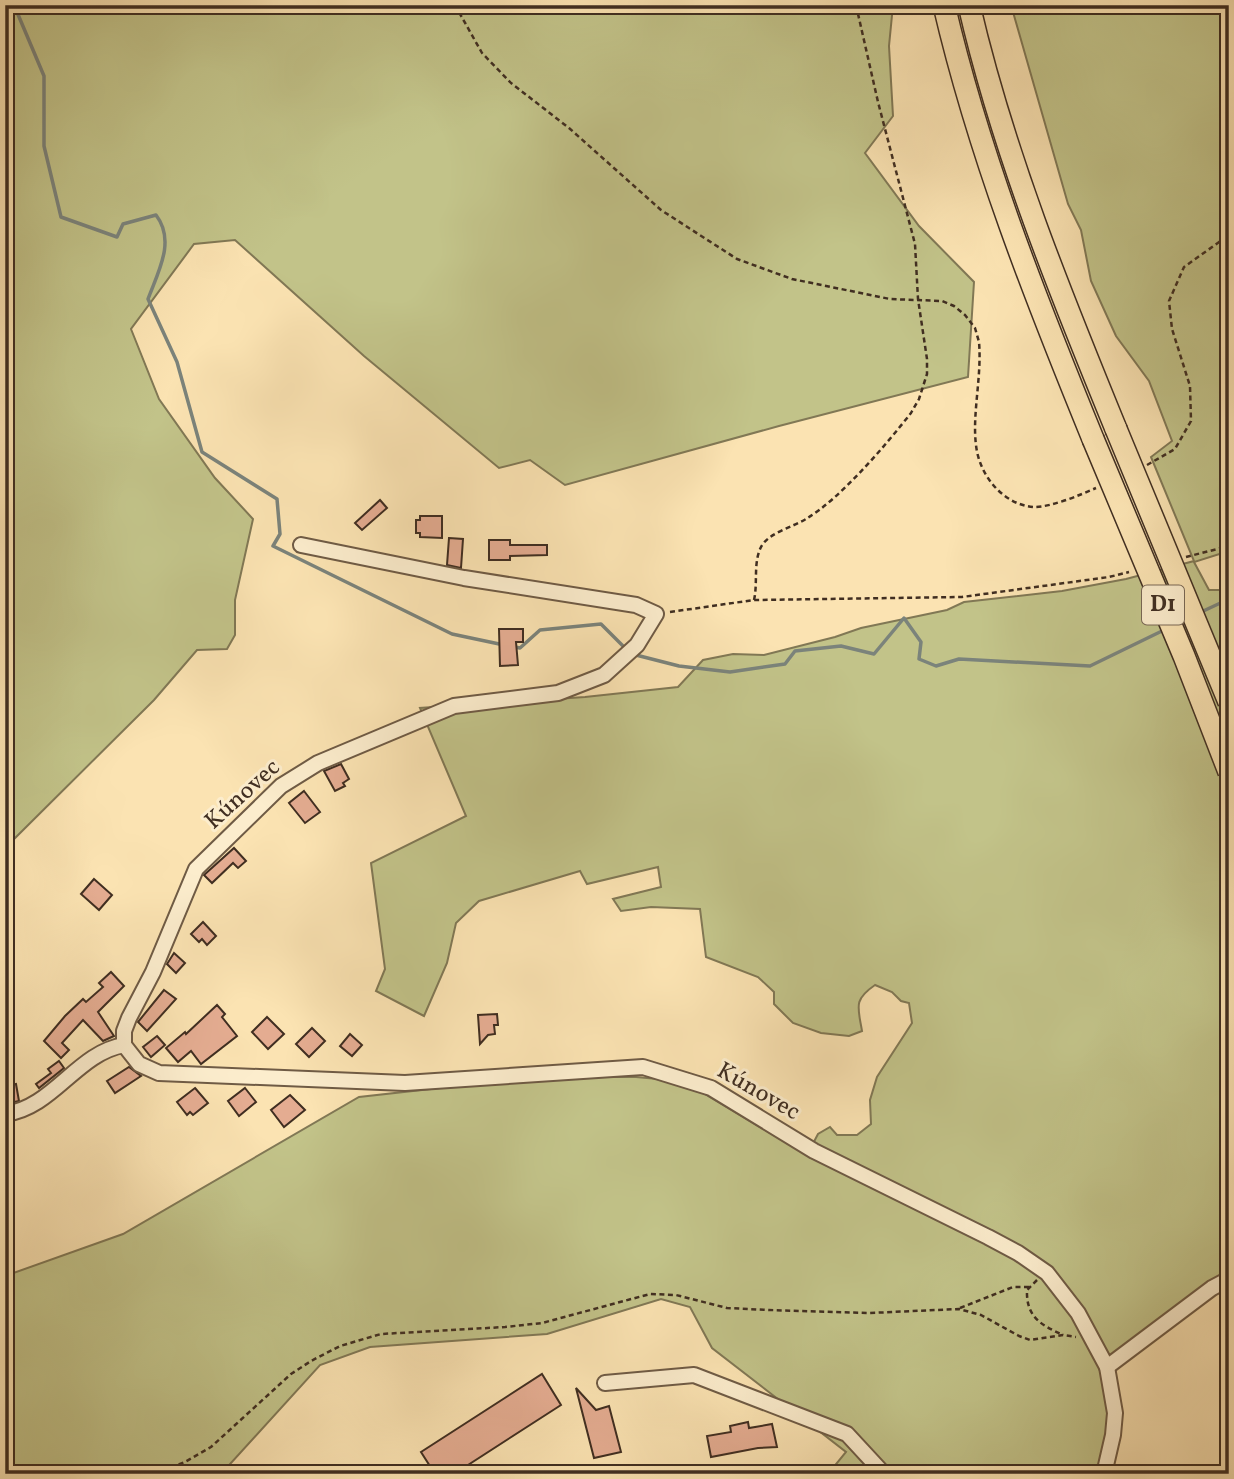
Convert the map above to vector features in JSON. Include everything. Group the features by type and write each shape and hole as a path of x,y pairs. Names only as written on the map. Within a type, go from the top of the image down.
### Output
{"highway":[{"name":"D1","path":"944,5 976,127 997,194 1031,285 1229,772"},
{"name":"D1","path":"970,5 997,112 1030,212 1115,429 1229,702"}],"street":[{"path":"301,545 464,578 636,605 656,614"},
{"name":"Kúnovec","path":"656,614 637,645 604,675 558,693 454,706 318,763 281,786 196,869 153,972 129,1018 124,1031 124,1045 139,1064 159,1073 405,1083 643,1067 711,1088 814,1151 988,1237 1047,1273 1078,1313 1107,1367 1115,1413 1104,1474"},
{"path":"5,1114 33,1106 103,1051 124,1045"},
{"path":"1107,1367 1212,1288 1229,1279"},
{"path":"605,1383 694,1376 847,1434 884,1474"}],"path":[{"path":"455,5 482,53 511,83 569,128 661,210 737,259 793,279 890,299 918,299"},
{"path":"754,600 757,559 765,542 808,518 835,497 905,420 925,385 927,359 918,299 915,244 878,103 856,5"},
{"path":"1175,560 1229,546"},
{"path":"656,614 754,600 962,597 1109,577 1136,570"},
{"path":"959,1309 1013,1287 1029,1287 1047,1273"},
{"path":"1029,1287 1029,1310 1035,1318 1063,1335"},
{"path":"155,1474 185,1462 211,1447 291,1374 340,1346 382,1334 542,1323 650,1294 676,1295 727,1308 870,1313 959,1309 981,1315 1019,1336 1030,1339 1063,1335 1093,1339"},
{"path":"5,1472 13,1474"}],"green space":[{"path":"5,5 893,5 889,46 893,116 865,153 919,226 974,282 968,377 565,485 530,460 499,468 364,356 235,240 194,244 131,329 159,399 215,478 253,519 235,600 235,635 227,649 197,650 154,700 5,848"},
{"path":"1011,5 1229,5 1229,551 1194,562 1209,590 1229,590 1229,1285 1145,1345 1107,1377 1112,1413 1101,1474 828,1474 846,1452 712,1348 690,1307 661,1299 547,1334 370,1347 320,1365 221,1474 5,1474 5,1276 123,1234 359,1097 538,1077 636,1077 669,1080 703,1093 807,1155 818,1134 830,1127 837,1135 857,1135 871,1124 870,1100 877,1077 912,1023 909,1003 875,985 860,1000 862,1031 849,1036 821,1033 793,1023 774,1004 774,992 758,977 706,957 700,909 651,907 621,911 613,899 661,887 658,867 587,884 580,871 479,901 456,923 447,963 424,1016 376,991 385,969 371,863 466,816 420,708 585,697 678,687 703,660 733,654 764,655 861,628 947,610 964,602 1062,591 1126,579 1194,561 1151,457 1172,441 1149,381 1116,336 1091,281 1081,230 1068,204"}],"building":[{"path":"380,500 387,508 362,530 355,523"},
{"path":"420,516 442,516 442,538 420,537 420,533 416,533 416,520 420,520"},
{"path":"449,538 463,539 461,568 447,565"},
{"path":"489,540 510,540 510,545 547,545 547,555 510,556 510,560 489,560"},
{"path":"499,629 523,629 523,642 516,642 518,665 500,666"},
{"path":"341,764 349,779 343,783 345,786 335,791 324,771"},
{"path":"304,791 320,812 305,823 289,803"},
{"path":"234,848 246,861 238,868 233,863 212,883 204,875"},
{"path":"94,879 112,895 99,910 81,894"},
{"path":"203,922 216,936 207,945 202,939 199,942 191,934"},
{"path":"174,953 185,963 176,973 167,964"},
{"path":"111,972 124,986 98,1012 114,1036 103,1041 83,1020 62,1043 69,1050 61,1058 44,1041 83,999 86,1002 103,987 99,983"},
{"path":"164,990 176,999 147,1031 138,1022"},
{"path":"217,1005 225,1014 222,1017 237,1036 201,1064 191,1051 178,1062 166,1048 185,1032 186,1034"},
{"path":"497,1014 495,1034 488,1035 480,1044 478,1015"},
{"path":"267,1017 284,1034 268,1049 252,1032"},
{"path":"312,1028 325,1041 309,1057 296,1044"},
{"path":"350,1034 362,1045 352,1056 340,1046"},
{"path":"157,1036 165,1045 151,1057 143,1047"},
{"path":"59,1061 64,1068 39,1088 36,1084 51,1073 48,1069"},
{"path":"129,1067 141,1076 115,1093 107,1081"},
{"path":"16,1084 19,1101 5,1104 5,1086"},
{"path":"195,1088 208,1103 193,1115 190,1112 187,1115 177,1102"},
{"path":"245,1088 256,1102 239,1116 228,1101"},
{"path":"290,1095 305,1110 284,1127 271,1110"},
{"path":"542,1374 561,1405 454,1474 435,1474 421,1452"},
{"path":"576,1388 596,1410 609,1406 621,1452 594,1458"},
{"path":"748,1422 749,1428 772,1424 777,1447 711,1457 707,1436 731,1432 730,1426"}],"waterway":[{"path":"14,5 44,76 44,146 61,217 117,237 123,224 156,215 165,235 165,246 148,299 177,362 202,452 277,499 280,534 273,546 452,634 504,645"},
{"path":"1199,613 1229,599"},
{"path":"632,654 679,666 730,672 785,664 795,651 841,646 874,654 904,618 921,642 919,659 936,666 959,659 1090,666 1164,630"},
{"path":"515,647 520,648 540,630 601,624 626,649"}]}
